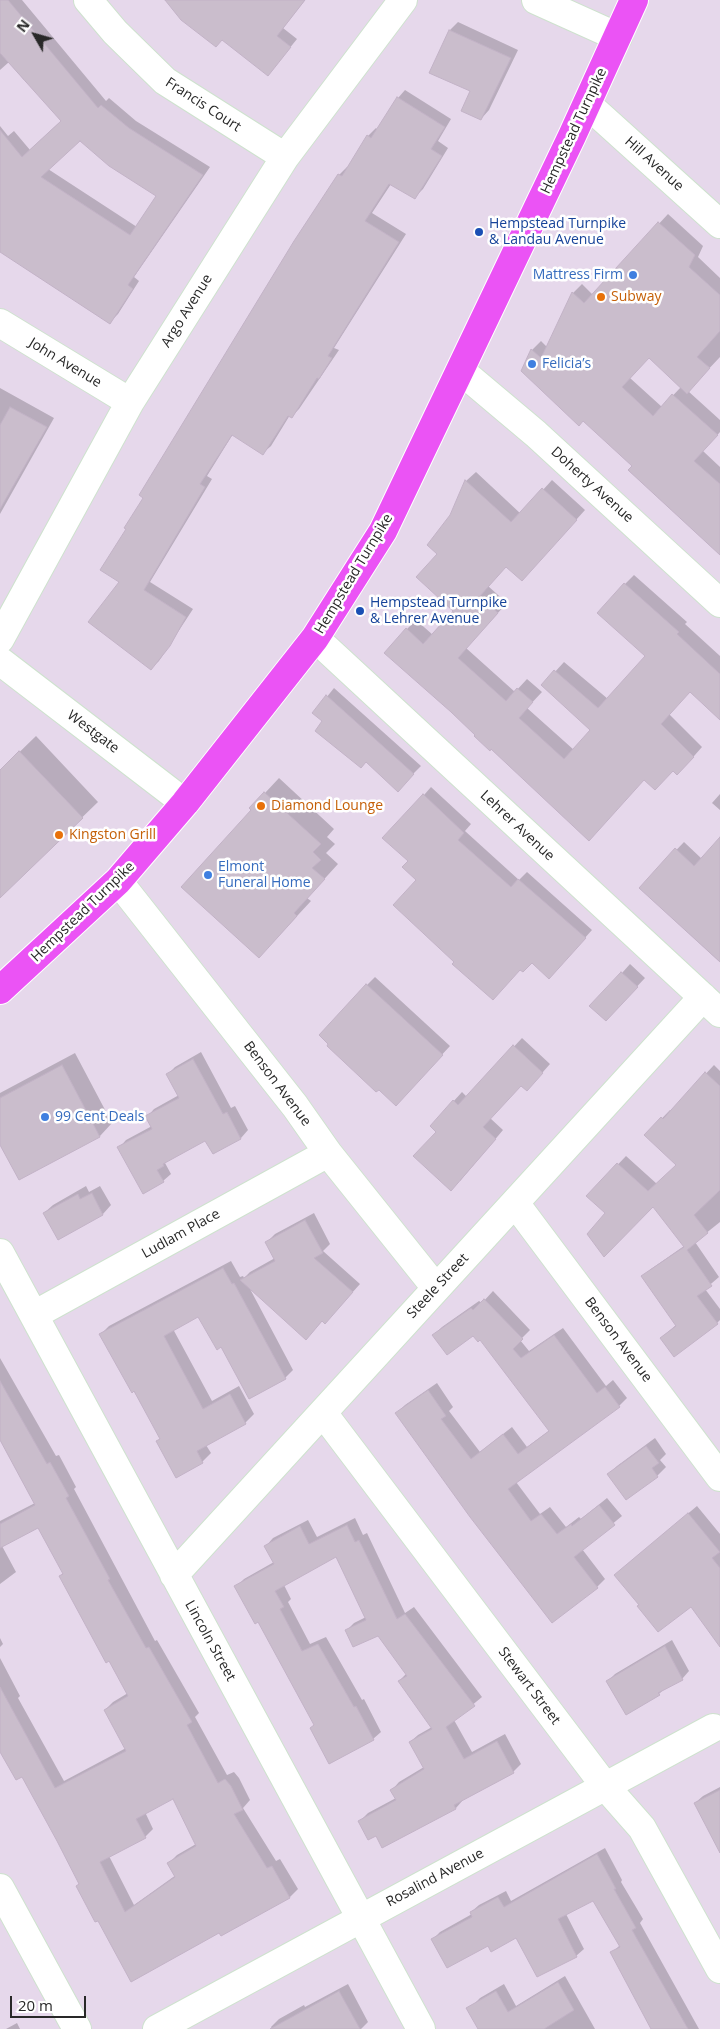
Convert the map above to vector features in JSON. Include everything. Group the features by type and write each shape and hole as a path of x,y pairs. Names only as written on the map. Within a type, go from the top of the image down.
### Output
{"main road":[{"name":"Hempstead Turnpike","path":"0,990 118,881 185,803 315,638 383,531 588,104 634,0"}],"street":[{"name":"Francis Court","path":"88,0 115,32 165,81 284,157"},
{"name":"Argo Avenue","path":"0,639 130,402 284,157 403,0"},
{"path":"536,0 618,37"},
{"name":"Hill Avenue","path":"588,104 720,224"},
{"name":"John Avenue","path":"0,323 130,402"},
{"name":"Doherty Avenue","path":"460,370 536,434 720,603"},
{"name":"Lehrer Avenue","path":"315,638 712,1005"},
{"name":"Westgate","path":"0,661 185,803"},
{"name":"Benson Avenue","path":"118,881 295,1106 328,1153 436,1288"},
{"name":"Steele Street","path":"174,1575 515,1202 712,1005"},
{"name":"Ludlam Place","path":"34,1315 328,1153"},
{"name":"Benson Avenue","path":"515,1202 720,1477"},
{"name":"Lincoln Street","path":"0,1253 421,2029"},
{"name":"Stewart Street","path":"323,1413 605,1786 642,1828 720,1969"},
{"name":"Rosalind Avenue","path":"157,2029 713,1728"},
{"path":"0,1888 77,2029"}],"building":[{"path":"0,0 8,0 98,108 101,105 129,128 203,175 128,285 133,289 110,324 0,252 0,130 22,157 61,121 0,53","holes":["80,141 109,166 156,196 130,235 41,177"]},
{"path":"165,0 305,0 277,36 291,47 268,76 222,40 216,47 181,20"},
{"path":"449,30 511,58 481,120 461,111 470,91 429,73"},
{"path":"397,97 445,127 431,149 442,156 415,199 389,184 365,221 399,242 328,356 332,358 292,418 288,416 263,455 232,435 200,484 205,487 144,590 186,617 170,646 151,670 88,622 119,582 100,570 143,498 139,495 294,241 338,174 342,176 367,135 371,138"},
{"path":"658,222 695,255 689,267 720,295 720,331 697,357 710,368 687,394 649,358 622,387 653,416 672,394 718,435 694,461 720,484 720,555 628,470 632,466 583,421 579,426 521,371 531,349 541,358 572,292 584,303"},
{"path":"10,407 47,427 0,509 0,425"},
{"path":"465,480 511,522 542,488 577,520 522,581 506,567 480,596 498,613 458,658 506,701 517,688 533,702 519,718 564,759 590,730 541,685 554,670 598,708 645,656 597,613 624,583 679,632 677,634 720,674 720,720 690,692 661,724 694,757 677,775 673,771 655,790 644,780 589,841 491,749 490,751 451,712 384,653 406,628 423,644 453,611 416,577 437,554 427,545 450,515"},
{"path":"326,695 414,774 398,792 366,762 361,768 315,731 322,721 312,713"},
{"path":"19,751 83,818 0,898 0,770"},
{"path":"264,792 321,844 313,852 321,860 312,868 325,879 294,913 297,916 259,958 181,887 251,810 249,808"},
{"path":"423,794 464,833 458,840 511,887 518,879 586,938 549,979 532,963 523,972 520,970 493,1000 452,964 454,962 393,905 416,880 402,867 408,861 382,838"},
{"path":"720,837 720,962 639,888 675,848 694,866"},
{"path":"621,972 638,987 606,1021 589,1006"},
{"path":"366,984 443,1055 396,1106 379,1090 376,1092 327,1046 328,1044 319,1035"},
{"path":"513,1045 543,1073 527,1091 521,1086 483,1127 496,1139 451,1191 413,1156 436,1132 430,1126 453,1100 458,1105"},
{"path":"193,1059 223,1114 227,1112 241,1139 213,1154 205,1141 163,1164 164,1166 157,1170 164,1182 143,1194 117,1147 152,1129 145,1116 179,1098 166,1074"},
{"name":"99 Cent Deals","path":"62,1065 100,1137 19,1180 0,1145 0,1098"},
{"path":"705,1072 720,1086 720,1190 694,1215 708,1233 687,1250 712,1286 697,1296 718,1324 674,1357 660,1338 676,1326 641,1276 684,1247 653,1207 604,1257 587,1234 605,1213 586,1196 617,1163 648,1191 676,1165 644,1135 661,1117 663,1119"},
{"path":"92,1193 103,1215 58,1240 43,1213 78,1194 80,1199"},
{"path":"305,1220 323,1253 314,1258 353,1292 325,1324 322,1321 306,1340 240,1280 275,1261 265,1242"},
{"path":"223,1268 232,1284 234,1283 286,1379 249,1399 221,1347 217,1350 198,1317 164,1336 203,1409 230,1394 246,1424 197,1451 203,1463 176,1478 156,1441 160,1439 134,1391 132,1393 99,1334"},
{"path":"484,1299 523,1339 513,1349 521,1358 554,1335 597,1393 605,1387 620,1407 508,1489 531,1521 541,1514 557,1534 571,1524 572,1526 599,1505 615,1525 574,1557 598,1588 552,1623 470,1517 395,1413 428,1390 446,1416 441,1419 471,1459 503,1434 518,1454 549,1431 480,1340 478,1342 473,1336 447,1355 432,1335 471,1308 473,1310"},
{"path":"0,1381 47,1464 50,1462 69,1496 66,1498 110,1579 108,1580 146,1648 149,1647 192,1722 187,1725 218,1783 225,1779 231,1786 243,1810 234,1814 267,1868 272,1866 290,1898 221,1936 219,1933 131,1982 98,1921 95,1922 76,1886 79,1884 22,1777 16,1780 0,1752 0,1687 55,1788 126,1751 104,1710 128,1696 109,1661 106,1663 59,1576 63,1574 38,1528 0,1548 0,1524 35,1505 0,1440","holes":["173,1799 196,1846 167,1863 175,1877 125,1912 100,1862 146,1838 136,1819"]},
{"path":"646,1446 659,1463 652,1468 658,1477 626,1500 607,1474"},
{"path":"688,1513 720,1552 712,1558 720,1568 720,1647 691,1607 658,1632 614,1575"},
{"path":"347,1525 355,1542 359,1540 397,1619 405,1614 475,1706 446,1727 464,1759 497,1741 514,1773 454,1805 456,1809 382,1848 376,1836 368,1840 358,1821 396,1800 390,1790 424,1769 409,1742 432,1729 398,1681 407,1676 378,1636 353,1647 345,1630 366,1620 336,1557 275,1591 284,1607 280,1609 302,1651 318,1644 354,1707 356,1706 374,1740 329,1764 310,1728 314,1725 258,1622 255,1624 234,1586 274,1564 264,1546 300,1526 309,1544"},
{"path":"665,1646 683,1680 658,1693 660,1695 626,1715 606,1681"},
{"path":"720,1790 720,1853 694,1803"},
{"path":"597,1854 636,1928 632,1930 688,2029 651,2029 610,1952 620,1947 593,1901 558,1919 577,1957 537,1977 516,1938 491,1952 488,1946 447,1968 431,1939 472,1917 470,1912 498,1897 504,1907"},
{"path":"558,1982 574,2010 544,2029 478,2029 466,2008 496,1991 508,2012"},
{"path":"339,1991 360,2029 270,2029"}],"place":[{"name":"Hempstead Turnpike & Landau Avenue","path":"479,232"},
{"name":"Mattress Firm","path":"633,275"},
{"name":"Subway","path":"601,297"},
{"name":"Felicia’s","path":"532,364"},
{"name":"Hempstead Turnpike & Lehrer Avenue","path":"360,611"},
{"name":"Diamond Lounge","path":"261,806"},
{"name":"Kingston Grill","path":"59,835"},
{"name":"Elmont Funeral Home","path":"208,875"},
{"name":"99 Cent Deals","path":"45,1117"}]}
